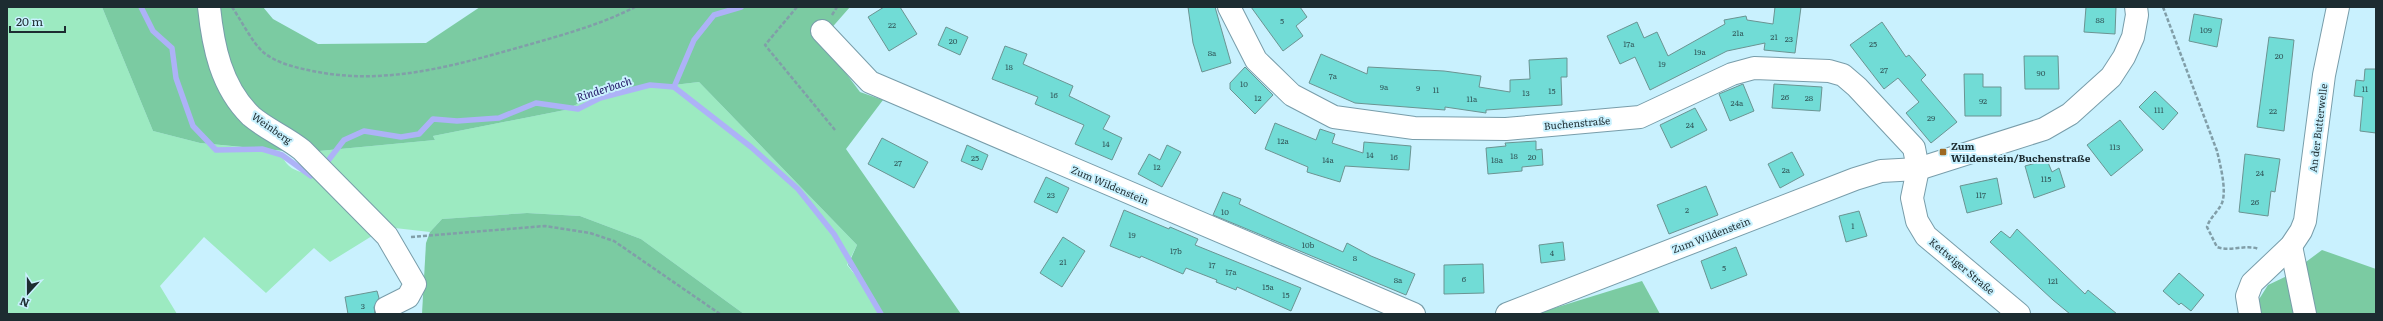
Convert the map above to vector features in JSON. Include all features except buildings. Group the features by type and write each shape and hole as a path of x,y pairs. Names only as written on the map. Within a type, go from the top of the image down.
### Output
{"street":[{"name":"Weinberg","path":"210,7 212,36 226,83 252,116 289,140 388,236 415,284 408,297 386,308"},
{"name":"Buchenstraße","path":"1229,7 1256,60 1292,95 1334,117 1414,128 1506,129 1640,118 1732,74 1754,68 1829,71 1843,75 1857,87 1914,148 1918,169"},
{"path":"1918,169 2044,129 2070,114 2111,77 2124,57 2133,37 2137,15 2136,7"},
{"name":"An der Butterwelle","path":"2291,246 2301,231 2305,221 2324,75 2338,7"},
{"name":"Zum Wildenstein","path":"822,31 870,82 1414,314"},
{"name":"Zum Wildenstein","path":"1507,314 1855,178 1882,171 1918,169"},
{"name":"Kettwiger Straße","path":"1918,169 1912,198 1917,221 1926,236 2020,314"},
{"path":"2250,314 2247,296 2252,283 2291,246"},
{"path":"2291,246 2305,314"}],"path":[{"path":"232,7 263,52 291,66 335,76 394,76 452,67 609,20 635,7"},
{"path":"797,7 765,44 835,130"},
{"path":"2163,7 2217,151 2222,175 2222,202 2209,219 2207,226 2217,247 2223,249 2248,246 2259,248 2274,263"},
{"path":"388,236 422,237 488,229 545,226 590,233 614,241 720,314"}],"green space":[{"path":"7,7 102,7 153,131 200,143 280,151 282,157 292,168 301,172 313,174 372,236 330,262 314,248 266,293 204,237 160,286 177,314 7,314"},
{"path":"102,7 263,7 273,19 318,44 426,43 480,7 850,7 821,40 860,92 883,100 846,149 961,314 879,314 875,299 848,265 857,245 699,82 598,94 565,110 433,136 435,140 319,151 316,160 295,152 200,143 153,131"},
{"path":"699,82 857,245 847,265 875,299 879,314 744,314 641,239 580,216 527,213 442,219 430,232 386,227 316,160 319,151 435,140 433,136 565,110 598,94"},
{"path":"527,213 580,216 641,239 744,314 422,314 426,243 430,232 442,219"},
{"path":"2322,250 2376,269 2376,314 2258,314 2256,304 2268,285 2287,276"},
{"path":"1642,281 1660,314 1535,314"}],"waterway":[{"name":"Rinderbach","path":"141,7 153,31 172,48 176,78 193,126 216,150 262,149 282,155 311,176 317,171"},
{"path":"674,87 694,40 714,15 741,7"},
{"name":"Rinderbach","path":"324,166 344,140 364,131 401,137 419,134 433,119 457,121 499,118 536,103 578,109 600,98 650,85 674,87 751,147 798,189 834,234 881,314"}],"place":[{"name":"Zum Wildenstein/Buchenstraße","path":"1943,152"}]}
